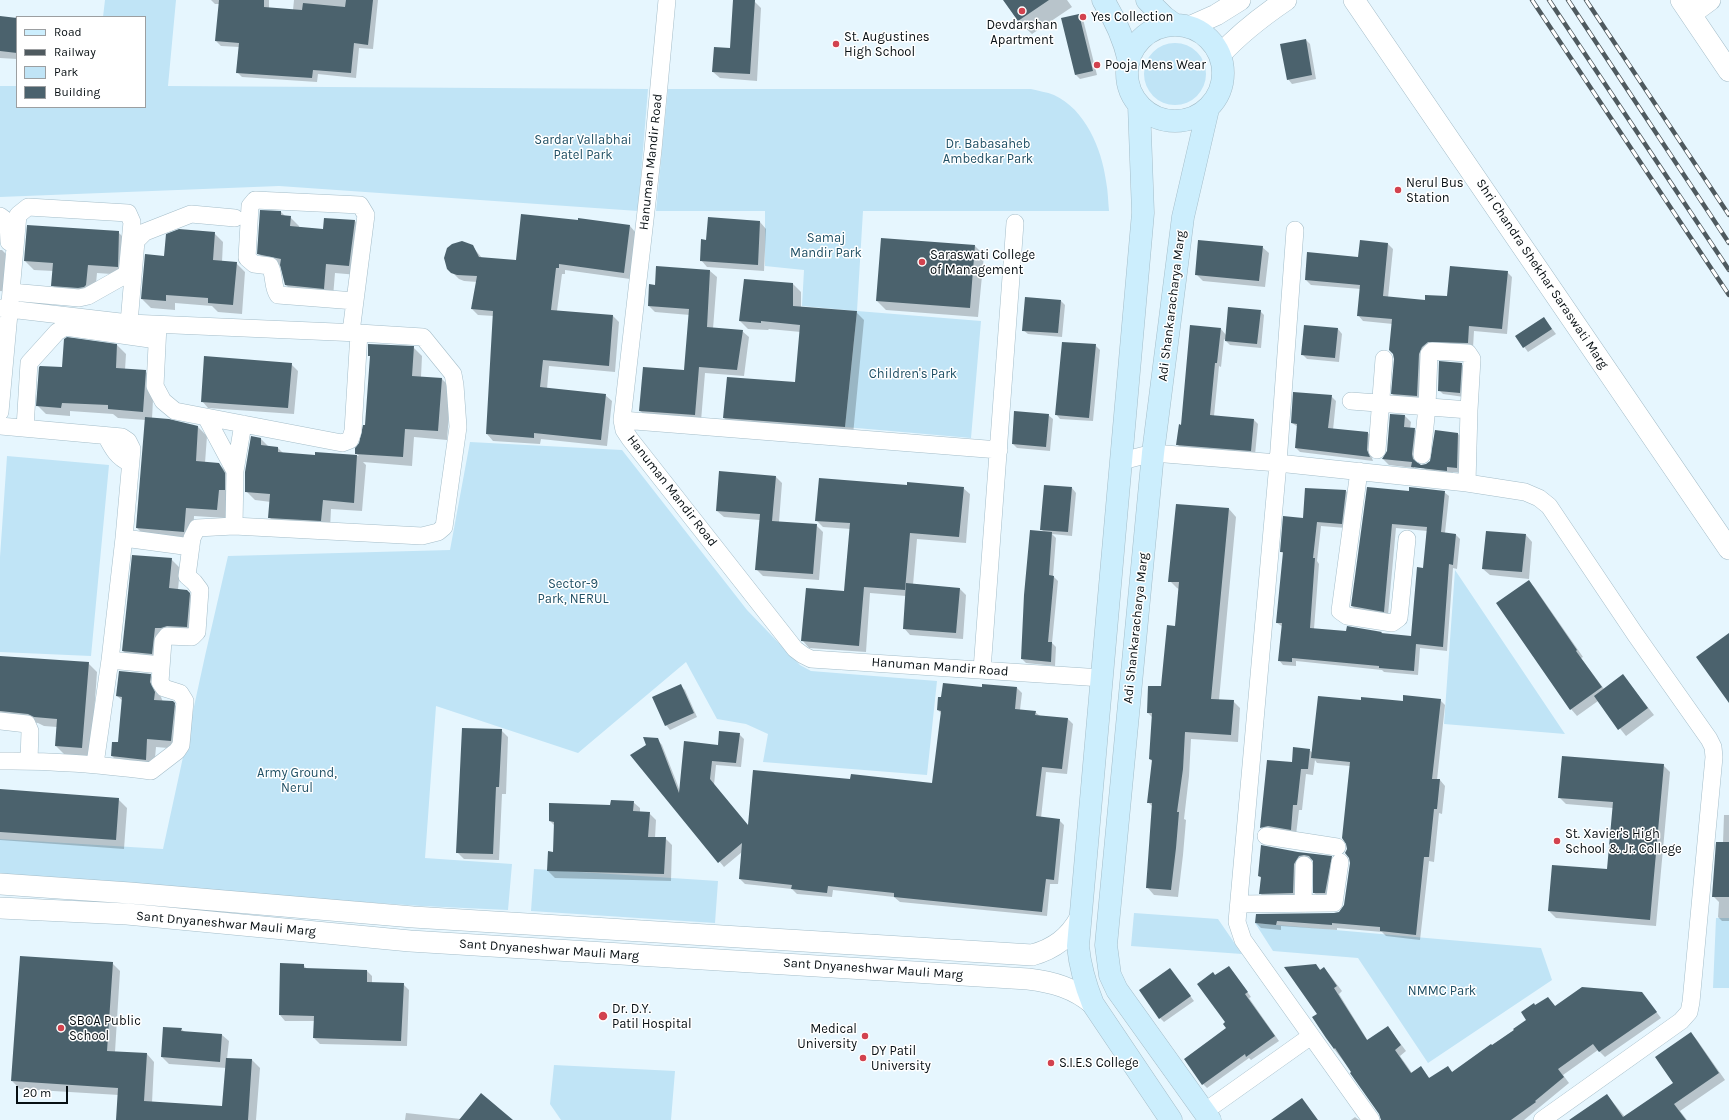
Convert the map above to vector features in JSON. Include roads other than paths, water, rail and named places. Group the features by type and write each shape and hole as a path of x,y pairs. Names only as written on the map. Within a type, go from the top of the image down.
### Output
{"main road":[{"path":"1103,0 1120,31 1126,47 1128,61 1127,76 1130,92 1139,105 1151,115 1166,121 1181,121 1196,117 1208,108 1217,97 1222,84 1224,69 1220,55 1213,42 1202,33 1164,18 1147,0"},
{"path":"1128,61 1135,46 1146,34 1161,27 1182,26"},
{"path":"1139,105 1143,213 1078,946 1080,965 1085,985 1093,1004 1172,1120"},
{"name":"Adi Shankaracharya Marg","path":"1207,1116 1117,990 1110,975 1106,945 1153,453 1183,217 1208,108"}],"street":[{"name":"Hanuman Mandir Road","path":"667,0 653,150 622,420 624,430 795,649 803,655 812,659 1102,678"},
{"path":"1182,26 1216,15 1240,0"},
{"path":"1220,55 1236,37 1254,22 1286,0"},
{"name":"Shri Chandra Shekhar Saraswati Marg","path":"1354,0 1729,549"},
{"path":"1710,0 1686,7 1729,71"},
{"path":"157,332 155,386 163,401 175,411 342,443 350,440 353,431 355,301 366,216 360,205 255,200 250,206 248,258 254,264 270,266 274,272 274,288 278,295 355,301"},
{"path":"28,207 128,213 132,222 127,274 88,296 79,298 5,299 18,215 28,207"},
{"path":"129,323 136,241 145,232 192,214 235,218"},
{"path":"0,216 8,222 8,268 5,299 0,412"},
{"path":"982,670 1015,223"},
{"path":"1295,230 1278,463 1237,922 1243,940 1371,1120"},
{"path":"5,299 129,323 157,332"},
{"path":"0,761 95,764 151,771 178,751 181,745 184,701 180,693 164,688 160,682 161,665 163,641 167,636 192,637 197,632 200,590 187,576 192,538 197,528 234,526 422,536 438,532 444,526 458,427 453,374 423,337 355,332 157,332 65,327 57,332 29,363 24,428"},
{"path":"1422,455 1427,407 1429,354 1432,351 1468,353 1472,359 1467,483"},
{"path":"1377,450 1384,359"},
{"path":"1351,401 1469,410"},
{"path":"206,417 236,471"},
{"path":"622,420 999,450"},
{"path":"234,526 236,471 243,424"},
{"path":"0,426 122,437 128,441 132,449 124,538 110,660 95,764"},
{"path":"1122,461 1153,453 1278,463 1467,483 1525,492 1539,498 1549,506 1634,634 1710,740 1713,747 1714,757 1694,979 1689,1012 1681,1021 1542,1120"},
{"path":"1359,471 1340,611 1346,616 1392,623 1399,618 1407,539"},
{"path":"124,538 191,547"},
{"path":"110,660 161,665"},
{"path":"0,721 27,724 30,731 29,761"},
{"path":"1239,904 1334,903 1339,854 1266,836"},
{"path":"1303,904 1304,866"},
{"name":"Sant Dnyaneshwar Mauli Marg","path":"0,884 130,893 413,917 1032,955 1058,944 1068,936 1080,918"},
{"name":"Sant Dnyaneshwar Mauli Marg","path":"0,908 127,914 410,941 1039,980 1074,990 1093,1004"},
{"path":"410,941 413,917"},
{"path":"704,959 721,937 733,961"},
{"path":"1207,1116 1311,1036"}],"railway":[{"path":"1532,0 1729,295"},
{"path":"1549,0 1729,270"},
{"path":"1568,0 1729,243"},
{"path":"1586,0 1729,215"}],"place":[{"name":"Devdarshan Apartment","path":"1022,11"},
{"name":"Yes Collection","path":"1083,17"},
{"name":"St. Augustines High School","path":"836,44"},
{"name":"Pooja Mens Wear","path":"1097,65"},
{"name":"Nerul Bus Station","path":"1398,190"},
{"name":"Saraswati College of Management","path":"922,262"},
{"name":"St. Xavier's High School & Jr. College","path":"1557,841"},
{"name":"Dr. D.Y. Patil Hospital","path":"603,1016"},
{"name":"SBOA Public School","path":"61,1028"},
{"name":"Medical University","path":"865,1036"},
{"name":"DY Patil University","path":"863,1058"},
{"name":"S.I.E.S College","path":"1051,1063"}],"park label":[{"name":"Sardar Vallabhai Patel Park","path":"583,148"},
{"name":"Dr. Babasaheb Ambedkar Park","path":"988,152"},
{"name":"Samaj Mandir Park","path":"826,246"},
{"name":"Children's Park","path":"913,374"},
{"name":"Sector-9 Park, NERUL","path":"573,592"},
{"name":"Army Ground, Nerul","path":"297,780"},
{"name":"NMMC Park","path":"1442,991"}]}
